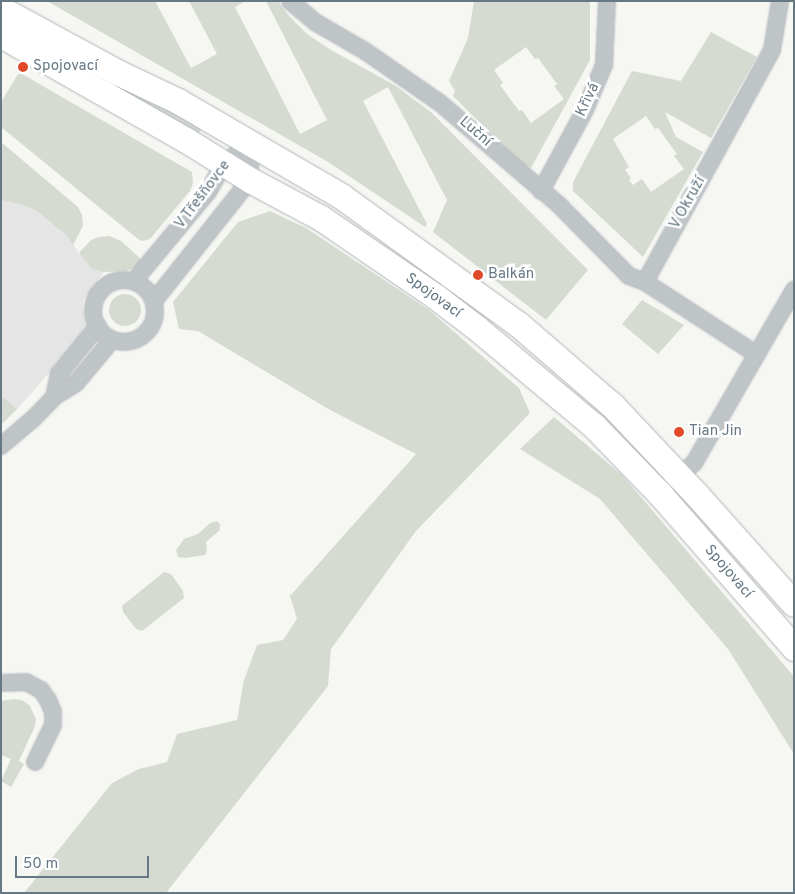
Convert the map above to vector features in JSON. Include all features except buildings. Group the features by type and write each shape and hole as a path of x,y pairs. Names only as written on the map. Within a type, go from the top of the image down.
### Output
{"main road":[{"name":"Spojovací","path":"1,9 117,72 178,101 341,196 518,324 612,405 680,476 794,604"},
{"name":"Spojovací","path":"1,35 224,163 250,180 321,218 464,318 594,426 659,493 794,648"}],"street":[{"name":"Luční","path":"290,1 315,22 365,50 440,103 541,190 629,276 645,282"},
{"name":"Křivá","path":"541,190 585,110 604,66 607,1"},
{"name":"V Okruží","path":"645,282 772,50 780,1"},
{"name":"V Třešňovce","path":"134,281 208,192 224,163 250,144"},
{"name":"V Třešňovce","path":"154,301 250,180 250,144"},
{"path":"121,280 134,281 146,289 154,301 155,316 148,330 137,339 124,342 112,340 98,326 93,310 99,292 109,284 121,280"},
{"path":"645,282 756,354"},
{"path":"659,493 694,463 794,290"},
{"path":"54,397 59,374 98,326"},
{"path":"1,446 34,418 54,397 76,383 112,340"},
{"path":"1,683 26,682 41,690 48,700 53,712 53,725 35,762"}],"shaded area":[{"path":"47,1 155,1 191,68 217,54 189,1 245,1 235,7 300,134 327,120 266,1 278,1 290,17 307,34 331,50 396,86 432,113 588,270 546,320 433,232 447,200 388,87 363,101 427,224 425,227 328,162"},
{"path":"474,1 590,1 590,60 531,168 518,161 453,96 455,91 449,81 468,38","holes":["526,47 535,59 538,58 557,84 554,86 564,99 531,123 522,110 519,111 500,85 503,83 494,70"]},
{"path":"1,24 203,127 198,134"},
{"path":"711,32 757,57 711,138 665,112 676,137 703,152 643,257 573,191 573,182 632,71 681,81","holes":["646,116 655,129 658,128 677,154 674,156 684,169 651,192 642,179 633,185 629,180 631,178 625,170 629,167 613,139"]},
{"path":"18,74 22,74 192,172 193,183 190,191 150,239 142,241 138,239 1,127 1,102"},
{"path":"1,142 78,207 82,215 83,226 73,245 66,235 37,211 23,205 1,200"},
{"path":"1,200 23,205 37,211 66,235 79,253 96,270 104,272 83,301 85,326 76,343 17,409 1,395"},
{"path":"270,211 306,228 429,310 519,388 530,413 416,531 331,649 328,686 166,893 24,893 112,783 139,769 167,762 177,734 237,720 244,680 257,645 283,640 297,619 290,596 416,454 330,410 198,331 179,329 173,302 238,222"},
{"path":"109,236 121,241 142,260 135,268 126,271 104,272 92,269 79,253 91,240"},
{"path":"125,294 131,295 136,299 140,304 140,316 136,321 131,325 125,326 119,325 114,321 110,316 109,310 110,304 114,299 119,295"},
{"path":"642,300 684,325 658,354 622,324"},
{"path":"1,395 17,409 1,425"},
{"path":"554,417 623,476 794,677 794,754 728,649 600,499 520,449"},
{"path":"217,521 220,524 220,530 206,542 207,550 205,555 185,558 178,557 176,550 184,539 198,534 210,523"},
{"path":"164,572 171,574 183,591 184,598 142,631 136,629 123,612 122,606"},
{"path":"22,700 30,706 36,719 35,726 19,761 24,764 11,787 1,781 11,759 1,755 1,701"}],"place":[{"name":"Spojovací","path":"23,67"},
{"name":"Balkán","path":"478,275"},
{"name":"Tian Jin","path":"679,432"}]}
